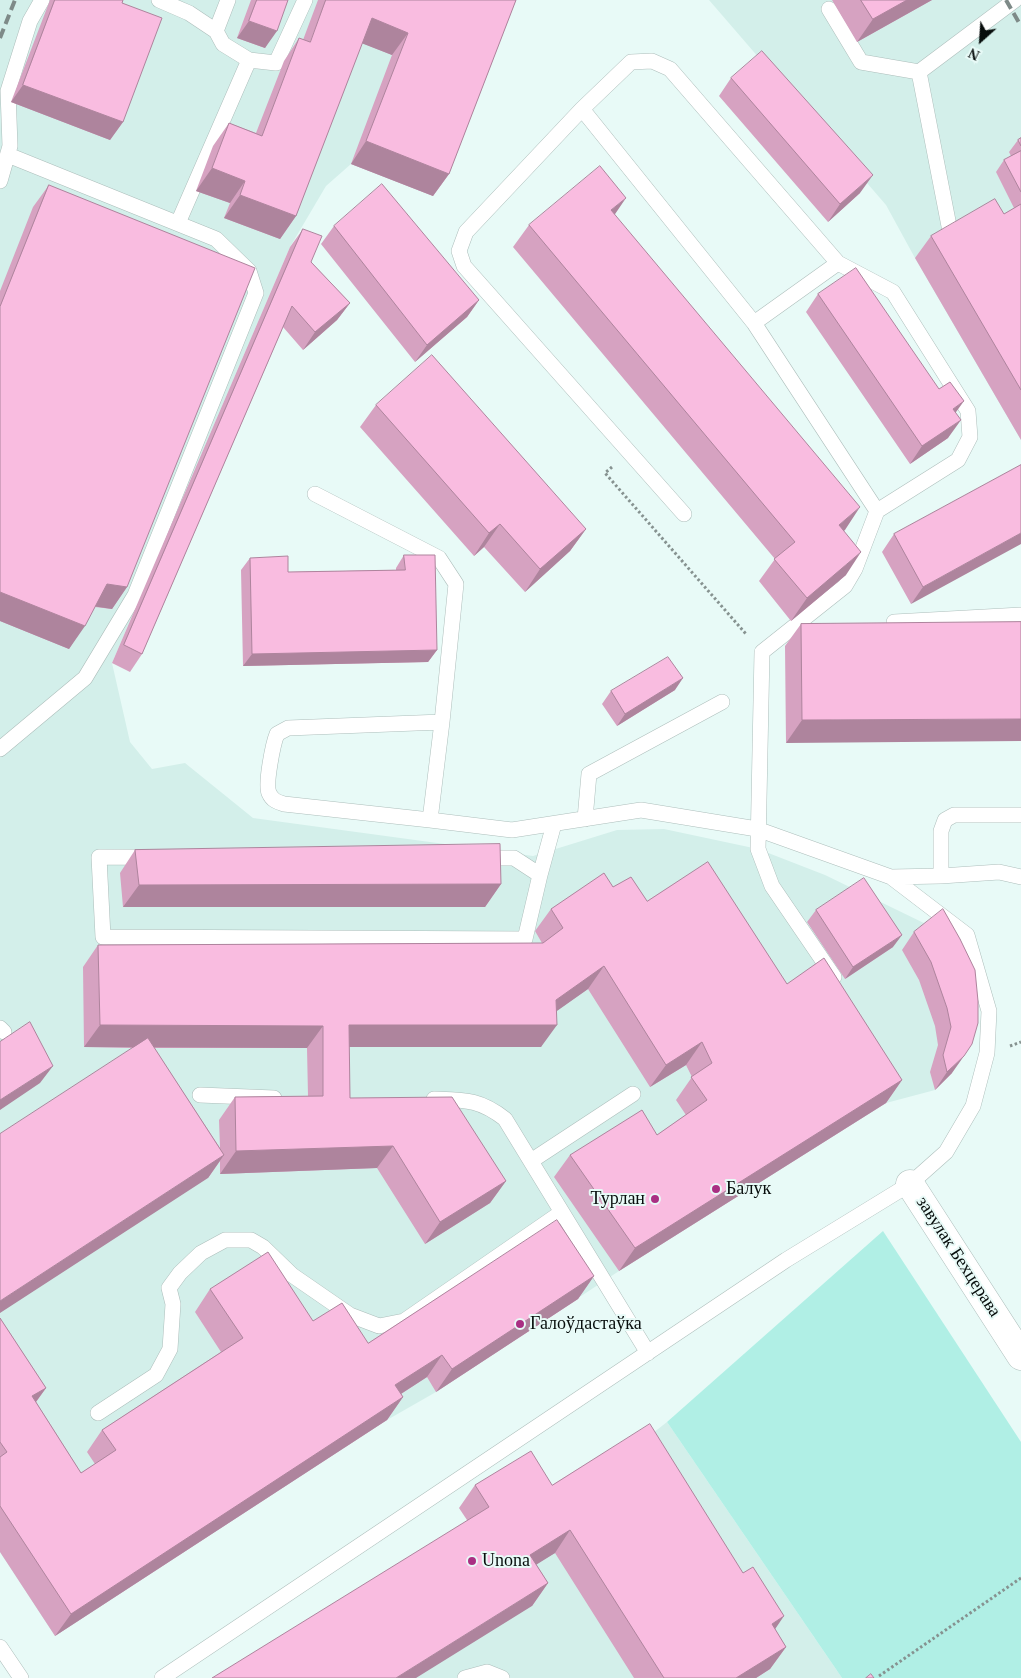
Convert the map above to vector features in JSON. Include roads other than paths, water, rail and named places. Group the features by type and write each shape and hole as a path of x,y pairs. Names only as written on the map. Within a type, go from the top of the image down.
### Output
{"street":[{"name":"завулак Бехцерава","path":"910,1184 1021,1356"}],"lane":[{"path":"0,181 10,146 8,91 30,21 42,0"},
{"path":"159,0 189,13 216,31 223,44 249,60 276,63 305,0"},
{"path":"216,31 228,0"},
{"path":"829,9 861,62 919,72 1015,0"},
{"path":"178,223 249,60"},
{"path":"684,514 464,266 459,251 466,232 582,109 631,62 652,61 670,69 838,263 894,292 968,411 970,437 958,460 877,511 855,569 845,586 762,652 758,848 772,886 840,986"},
{"path":"919,72 949,226"},
{"path":"582,109 754,323 877,511"},
{"path":"0,749 85,678 135,595 256,293 250,271 216,239 8,155"},
{"path":"754,323 838,263"},
{"path":"315,494 438,558 456,584 430,820"},
{"path":"894,622 1021,615"},
{"path":"585,819 589,774 722,702"},
{"path":"162,1678 786,1260 910,1184 946,1152 973,1106 987,1053 989,1011 967,935 891,877 757,829 641,810 512,830 284,804 274,801 268,791 272,746 277,734 288,728 442,722"},
{"path":"940,876 941,831 945,820 954,815 1021,815"},
{"path":"540,875 514,858 99,857 103,937 525,939 554,824"},
{"path":"891,877 999,872 1021,877"},
{"path":"531,1161 632,1094"},
{"path":"200,1095 288,1098"},
{"path":"420,1099 468,1100 492,1109 505,1119 648,1353"},
{"path":"98,1413 156,1375 170,1349 173,1304 169,1288 180,1272 201,1253 225,1240 251,1240 263,1247 292,1275 328,1300 350,1314 379,1326 404,1320 562,1212"},
{"path":"0,1647 21,1678"},
{"path":"465,1678 487,1672 502,1678"}],"railway":[{"path":"0,38 15,0"},
{"path":"1006,0 1021,26"}],"place":[{"name":"Балук","path":"716,1189"},
{"name":"Турлан","path":"655,1199"},
{"name":"Галоўдастаўка","path":"520,1324"},
{"name":"Unona","path":"472,1561"}]}
